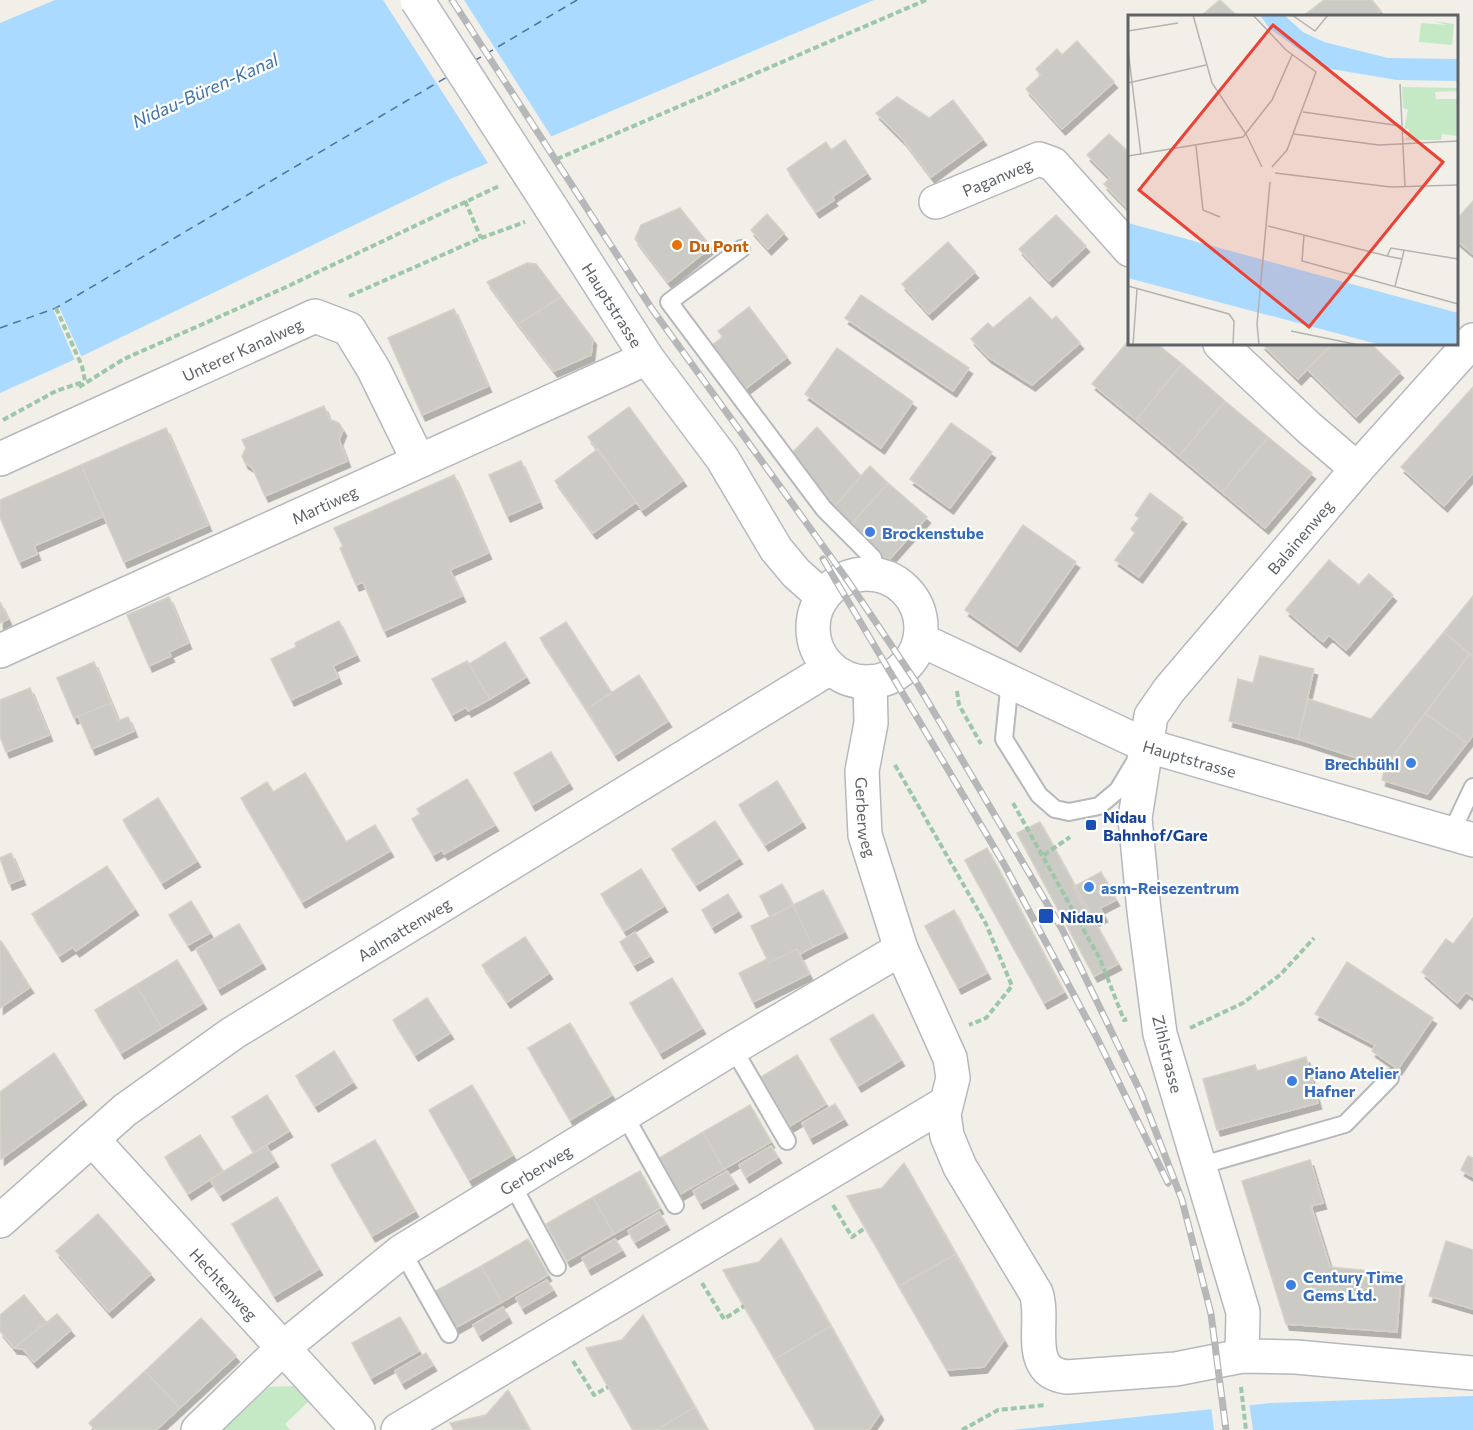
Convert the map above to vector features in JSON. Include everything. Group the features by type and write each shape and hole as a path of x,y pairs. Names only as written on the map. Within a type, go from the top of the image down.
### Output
{"street":[{"name":"Hauptstrasse","path":"417,0 540,213 722,458 776,549 796,573 823,597"},
{"name":"Paganweg","path":"936,202 1039,159 1053,165 1128,248"},
{"name":"Unterer Kanalweg","path":"0,459 315,316 349,329 374,370 418,460"},
{"name":"Balainenweg","path":"1145,745 1151,716 1207,632 1358,469 1473,340"},
{"path":"1222,345 1308,426 1358,469"},
{"name":"Martiweg","path":"0,651 647,358"},
{"path":"876,574 893,579 907,590 917,605 922,622 921,640 906,666 894,675 870,682 856,681 830,668 820,655 815,641 816,611 823,597 846,578 876,574"},
{"name":"Hauptstrasse","path":"921,640 1145,745 1462,836"},
{"name":"Aalmattenweg","path":"0,1221 92,1139 161,1082 233,1033 830,668"},
{"name":"Gerberweg","path":"870,682 871,723 862,771 865,835 901,949 945,1048"},
{"name":"Zihlstrasse","path":"1145,745 1136,818 1144,911 1159,1024 1243,1312 1241,1372"},
{"name":"Gerberweg","path":"198,1430 284,1347 402,1251 733,1048 901,949"},
{"path":"945,1048 953,1078 946,1103 944,1124 957,1160 1036,1293 1041,1310 1038,1345 1047,1369 1067,1377 1176,1369 1241,1372 1296,1357 1473,1373"},
{"path":"398,1430 946,1103"},
{"name":"Hechtenweg","path":"92,1139 358,1430"}],"lane":[{"path":"741,249 669,302 824,509 873,558 876,574"},
{"path":"1010,680 1004,739 1039,795 1055,809 1069,812 1099,806 1118,790 1145,745"},
{"path":"1462,836 1473,787"},
{"path":"733,1048 787,1141"},
{"path":"1199,1166 1345,1124 1390,1078"},
{"path":"625,1116 675,1205"},
{"path":"512,1184 557,1268"},
{"path":"402,1251 449,1334"}],"path":[{"path":"567,154 926,0"},
{"path":"0,422 56,391 85,381 124,359 284,288 465,201 480,238"},
{"path":"315,316 329,305 540,213"},
{"path":"56,308 81,366 85,381"},
{"path":"894,763 986,924 1012,986 986,1018 945,1048"},
{"path":"1044,855 1100,959 1124,1020 1187,1030 1243,1003 1280,975 1314,938"},
{"path":"817,1179 852,1237 865,1228"},
{"path":"686,1257 724,1319 744,1306"},
{"path":"557,1335 594,1395 608,1387"},
{"path":"1241,1372 1246,1430"}],"green space":[{"path":"294,1386 309,1401 285,1424 290,1430 223,1430 269,1387"}],"water":[{"name":"Nidau-Büren-Kanal","path":"55,0 874,0 448,180 78,358 0,393 0,23"},
{"path":"1473,1396 1473,1430 1012,1430 1271,1403"}],"pier":[{"path":"383,0 464,0 553,139 490,166"},
{"path":"59,307 83,360 76,363 53,309"},
{"path":"1249,1402 1253,1430 1214,1430 1211,1406"}],"building":[{"path":"1220,0 1236,15 1202,15"},
{"path":"1324,0 1372,0 1381,11 1375,15 1304,15"},
{"path":"1077,41 1114,82 1062,129 1026,89 1041,75 1036,69 1057,49 1062,55"},
{"path":"897,97 929,118 953,100 983,139 931,177 904,141 876,113"},
{"path":"1109,134 1128,151 1128,209 1104,184 1110,178 1087,155"},
{"path":"845,140 867,173 832,197 834,200 816,212 787,169 826,142 831,150"},
{"path":"1473,201 1473,254 1458,242 1458,218"},
{"path":"680,208 711,247 668,282 635,239 641,225"},
{"path":"767,214 784,233 768,249 751,230"},
{"path":"1056,215 1086,246 1049,281 1019,249"},
{"path":"948,242 975,272 929,314 902,284"},
{"path":"527,263 536,264 561,297 518,324 487,282"},
{"path":"861,295 969,368 953,391 845,318"},
{"path":"561,297 593,339 591,355 554,371 518,324"},
{"path":"1030,297 1052,320 1056,316 1080,343 1032,385 988,357 971,339 988,323 993,328"},
{"path":"749,307 787,357 741,392 708,348 723,337 718,331"},
{"path":"454,309 488,386 422,415 388,338"},
{"path":"1128,341 1128,345 1158,345 1182,364 1136,420 1092,384"},
{"path":"1263,345 1331,345 1298,379"},
{"path":"1331,345 1372,345 1400,372 1356,417 1307,369"},
{"path":"837,348 913,402 881,448 805,394"},
{"path":"1182,364 1225,401 1179,456 1136,420"},
{"path":"1473,387 1473,473 1444,506 1401,467"},
{"path":"1225,401 1268,437 1222,492 1179,456"},
{"path":"324,406 329,419 339,423 343,430 339,440 347,461 265,496 252,467 245,463 242,456 246,448 242,440"},
{"path":"629,407 683,480 642,510 588,437"},
{"path":"951,423 992,452 950,508 910,479"},
{"path":"817,427 861,476 836,505 790,455"},
{"path":"166,428 208,525 124,562 81,465"},
{"path":"1268,437 1312,473 1265,528 1222,492"},
{"path":"598,449 636,502 593,533 555,481"},
{"path":"521,461 539,502 507,516 489,475"},
{"path":"81,465 104,516 34,546 37,554 19,562 0,517 0,500"},
{"path":"870,466 888,483 848,528 830,511"},
{"path":"454,475 488,553 450,570 462,596 384,631 363,582 356,585 340,548 343,546 334,528"},
{"path":"888,483 927,517 887,562 848,528"},
{"path":"1150,493 1183,518 1139,577 1115,560 1135,533 1131,529 1139,518 1135,515"},
{"path":"1023,525 1076,562 1017,646 965,610"},
{"path":"1329,560 1359,585 1369,574 1393,595 1346,650 1329,635 1323,642 1286,610"},
{"path":"1473,596 1473,657 1444,632"},
{"path":"169,597 188,643 169,652 171,656 149,666 127,615"},
{"path":"0,602 8,619 0,623"},
{"path":"339,621 356,655 333,666 338,678 291,700 271,659 296,647 295,643"},
{"path":"566,622 612,693 586,709 540,638"},
{"path":"1444,632 1470,654 1385,767 1298,739 1308,699 1371,719"},
{"path":"505,642 526,677 490,699 469,664"},
{"path":"1470,654 1473,657 1473,735 1467,743 1425,713"},
{"path":"1260,656 1314,669 1298,739 1229,721 1238,679 1253,683"},
{"path":"467,661 490,699 468,711 466,707 452,715 432,679"},
{"path":"94,662 111,703 74,718 57,678"},
{"path":"639,675 668,721 615,755 586,709"},
{"path":"30,688 49,735 6,752 0,736 0,700"},
{"path":"111,703 118,721 128,717 134,731 92,749 78,716"},
{"path":"1425,713 1467,743 1427,794 1382,780 1385,767"},
{"path":"551,752 569,783 532,805 514,773"},
{"path":"305,773 346,842 375,825 390,851 302,902 241,798 267,782 273,792"},
{"path":"467,779 495,825 444,854 442,850 433,855 412,819 420,814 417,809"},
{"path":"777,781 802,822 765,845 739,805"},
{"path":"158,798 197,861 162,883 123,820"},
{"path":"715,821 739,858 696,885 672,849"},
{"path":"1040,822 1118,964 1094,976 1017,833"},
{"path":"987,848 1064,992 1044,1003 965,860"},
{"path":"11,853 22,879 9,884 0,858"},
{"path":"107,866 135,909 76,951 73,947 59,956 32,914"},
{"path":"641,869 664,906 624,931 601,894"},
{"path":"1101,872 1116,900 1100,908 1104,916 1094,921 1090,914 1088,915 1073,887"},
{"path":"782,884 793,905 770,917 760,896"},
{"path":"823,890 844,932 813,947 793,905"},
{"path":"728,894 738,911 712,927 702,910"},
{"path":"191,901 210,933 188,945 169,915"},
{"path":"793,905 813,947 800,954 797,949 769,963 751,926"},
{"path":"954,910 987,973 958,988 925,926"},
{"path":"1473,918 1473,997 1466,992 1457,1003 1422,972 1446,939 1453,944"},
{"path":"239,924 262,963 218,989 196,949"},
{"path":"635,932 650,956 634,965 620,942"},
{"path":"525,937 549,973 507,1002 482,965"},
{"path":"0,941 30,987 0,1008"},
{"path":"797,949 809,974 753,1002 739,973 767,959 769,963"},
{"path":"177,960 203,1003 162,1028 136,985"},
{"path":"1347,962 1433,1018 1398,1069 1372,1051 1375,1045 1315,1014"},
{"path":"672,978 702,1028 660,1053 630,1003"},
{"path":"136,985 162,1028 121,1053 95,1010"},
{"path":"427,998 450,1033 415,1055 393,1020"},
{"path":"873,1014 901,1060 858,1086 830,1039"},
{"path":"570,1023 612,1095 570,1120 528,1048"},
{"path":"334,1051 353,1082 315,1106 296,1076"},
{"path":"54,1053 83,1099 1,1159 0,1092"},
{"path":"797,1055 826,1104 790,1126 761,1077"},
{"path":"1306,1057 1318,1103 1217,1130 1203,1079 1255,1065 1257,1071"},
{"path":"472,1085 513,1155 469,1180 429,1110"},
{"path":"267,1095 289,1131 254,1153 232,1117"},
{"path":"835,1104 844,1119 810,1138 802,1123"},
{"path":"750,1105 771,1142 724,1169 703,1132"},
{"path":"703,1132 724,1169 677,1196 656,1160"},
{"path":"200,1135 223,1171 188,1194 165,1157"},
{"path":"375,1140 415,1211 372,1236 331,1165"},
{"path":"266,1145 275,1161 220,1195 210,1180"},
{"path":"771,1146 778,1157 746,1177 739,1165"},
{"path":"1468,1156 1473,1158 1473,1177 1461,1170"},
{"path":"1310,1160 1323,1203 1311,1206 1330,1267 1401,1274 1397,1332 1286,1324 1242,1181"},
{"path":"904,1163 1004,1340 984,1367 947,1370 847,1196 882,1188"},
{"path":"904,1163 956,1254 899,1286 847,1196 882,1188"},
{"path":"640,1171 660,1208 614,1234 593,1197"},
{"path":"727,1171 735,1183 700,1203 693,1191"},
{"path":"277,1197 319,1269 274,1296 232,1224"},
{"path":"593,1197 614,1234 567,1261 546,1224"},
{"path":"659,1212 666,1224 635,1242 628,1231"},
{"path":"98,1214 151,1274 109,1312 56,1251"},
{"path":"781,1238 880,1414 869,1430 816,1430 723,1270 759,1262"},
{"path":"781,1238 831,1326 775,1359 723,1270 759,1262"},
{"path":"528,1239 548,1275 502,1302 481,1266"},
{"path":"615,1239 622,1250 588,1269 582,1258"},
{"path":"1446,1241 1473,1250 1473,1309 1429,1296"},
{"path":"956,1254 1004,1340 984,1367 947,1370 899,1286"},
{"path":"481,1266 502,1302 455,1328 434,1292"},
{"path":"547,1280 553,1290 522,1308 516,1298"},
{"path":"24,1295 46,1322 14,1348 0,1331 0,1315"},
{"path":"503,1307 508,1317 479,1335 473,1325"},
{"path":"57,1314 71,1330 34,1362 23,1349 14,1348"},
{"path":"643,1315 708,1430 633,1430 586,1348 622,1340"},
{"path":"643,1315 695,1407 656,1430 633,1430 586,1348 622,1340"},
{"path":"400,1317 419,1351 371,1378 352,1343"},
{"path":"201,1318 236,1356 180,1408 145,1371"},
{"path":"831,1326 880,1414 869,1430 816,1430 775,1359"},
{"path":"426,1353 433,1365 402,1383 395,1371"},
{"path":"145,1371 180,1408 156,1430 95,1430 89,1423"},
{"path":"508,1390 530,1430 454,1430 450,1423 486,1415"},
{"path":"508,1390 530,1430 454,1430 450,1423 486,1415"},
{"path":"695,1407 708,1430 656,1430"}],"ferry route":[{"path":"474,61 577,0"},
{"path":"0,328 56,308 447,77"}],"railway":[{"path":"452,0 652,309 846,578 918,685 1062,929 1141,1093 1182,1200 1211,1314 1226,1430"},
{"path":"823,559 1004,864 1098,1040 1168,1183"}],"place":[{"name":"Du Pont","path":"677,245"},
{"name":"Brockenstube","path":"870,532"},
{"name":"Brechbühl","path":"1411,763"},
{"name":"Nidau Bahnhof/Gare","path":"1091,825"},
{"name":"asm-Reisezentrum","path":"1089,887"},
{"name":"Nidau","path":"1046,916"},
{"name":"Piano Atelier Hafner","path":"1292,1081"},
{"name":"Century Time Gems Ltd.","path":"1291,1285"}]}
